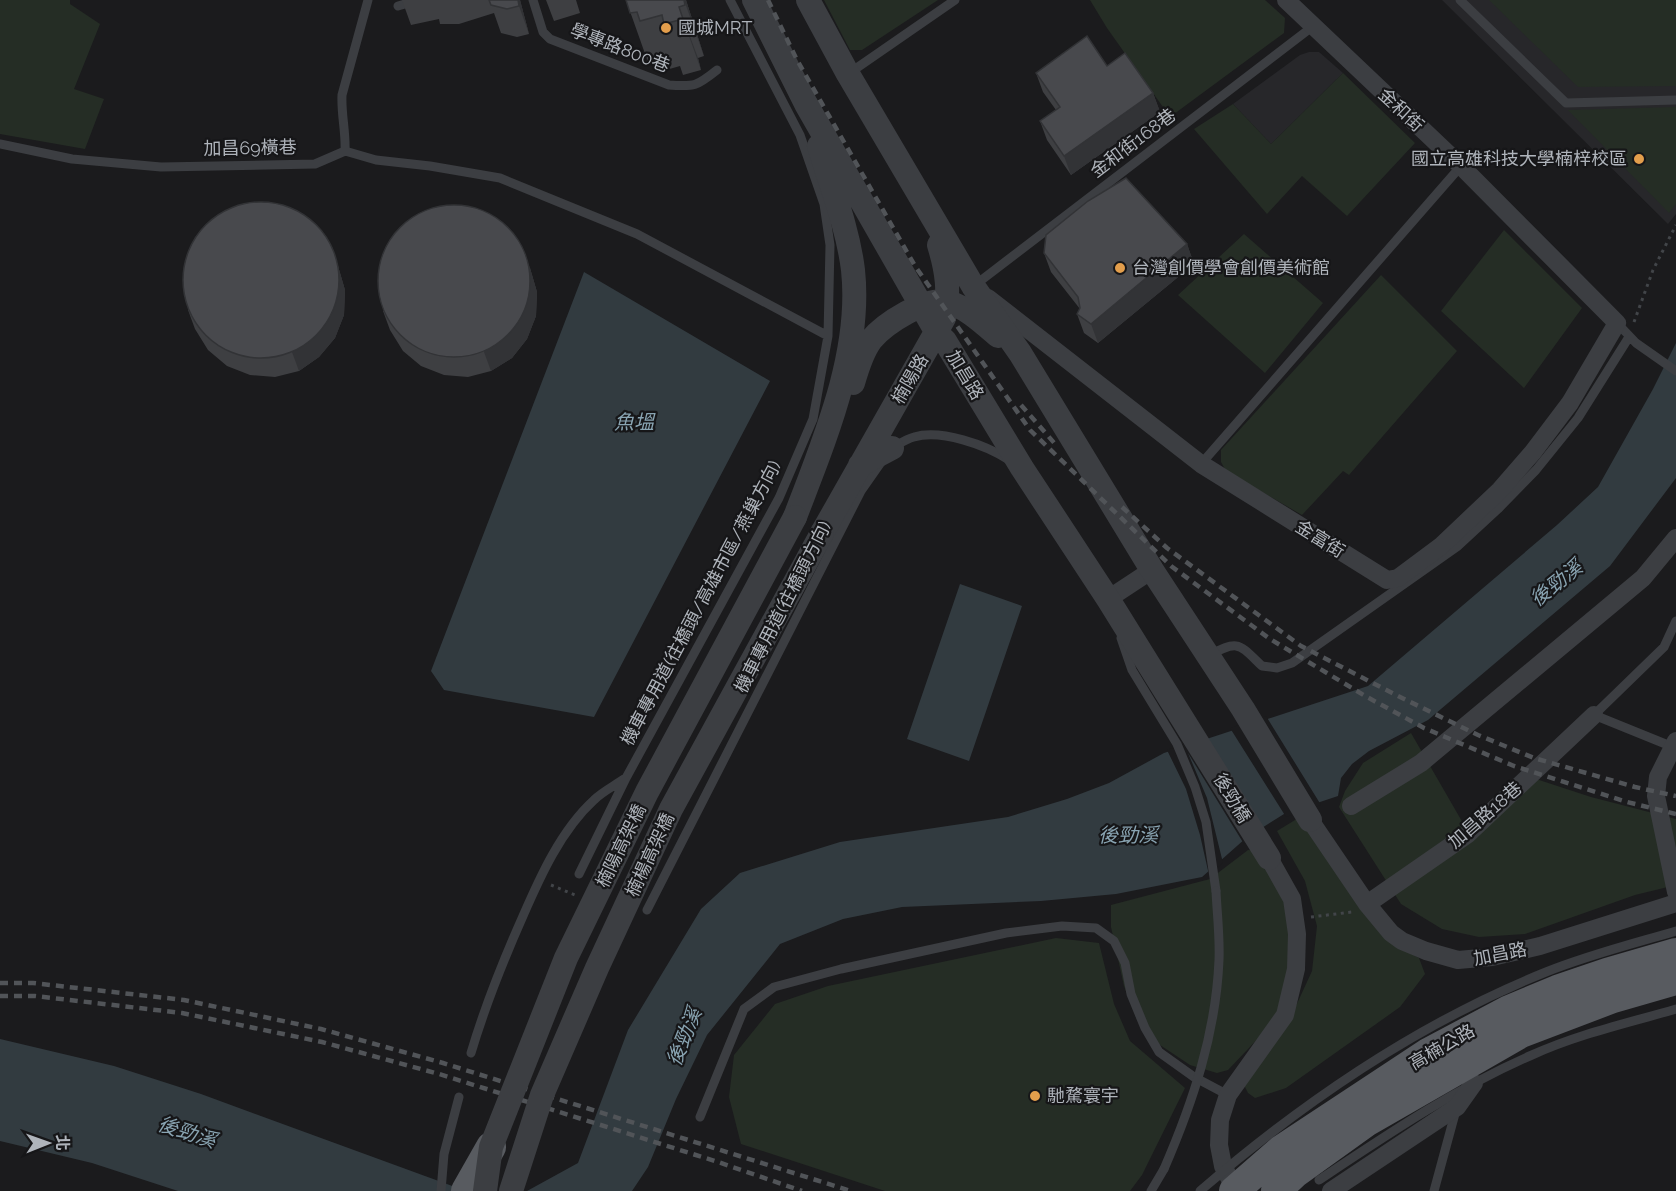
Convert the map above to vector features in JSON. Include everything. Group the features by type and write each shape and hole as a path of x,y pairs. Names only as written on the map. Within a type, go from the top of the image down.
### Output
{"main road":[{"name":"高楠公路","path":"1235,1191 1281,1150 1428,1053 1509,1010 1557,990 1676,953"},
{"name":"高楠公路","path":"1276,1191 1295,1173 1366,1122 1521,1033 1613,998 1676,980"},
{"path":"466,1191 491,1147"}],"street":[{"name":"加昌路","path":"754,0 806,104 937,333 945,341 1022,468 1108,599 1187,741"},
{"path":"808,0 848,74 973,286 1020,353 1152,570 1243,710 1310,820"},
{"name":"金和街","path":"1286,0 1461,166 1628,334"},
{"path":"795,518 829,428 848,351 854,301 853,269 846,234 806,104"},
{"name":"楠陽路","path":"822,533 944,318 948,302 948,281 929,214"},
{"name":"金富街","path":"973,286 1201,464 1387,580 1398,578 1441,546 1507,483 1569,403 1628,334"},
{"path":"795,518 833,442 858,366 871,341 894,321 922,306 934,302 948,302 977,319 1020,353"},
{"path":"860,465 892,448"},
{"name":"楠陽高架橋","path":"485,1191 491,1147 566,958 632,823 795,518"},
{"name":"楠楊高架橋","path":"511,1191 542,1095 597,968 671,809 822,533"},
{"path":"1351,806 1421,763 1643,578 1676,538"},
{"path":"1108,599 1152,570"},
{"name":"加昌路18巷","path":"1367,904 1468,834 1594,715"},
{"name":"後勁橋","path":"1187,741 1269,858"},
{"path":"1674,744 1658,777 1656,796 1676,892"},
{"name":"加昌路","path":"1310,820 1367,904 1391,933 1440,956 1469,961 1492,957 1540,946 1676,903"},
{"path":"1235,1191 1223,1166 1219,1145 1220,1120 1228,1095 1285,1015 1296,969 1297,934 1292,899 1269,858"},
{"path":"1325,1185 1457,1107 1474,1083"}],"lane":[{"path":"368,0 342,94 345,151 376,160 430,166 500,178 637,234 828,336"},
{"path":"398,6 419,0"},
{"name":"學專路800巷","path":"533,0 543,32 550,39 658,81 687,87 700,84 717,70"},
{"name":"機車專用道(往橋頭/高雄市區/燕巢方向)","path":"626,778 779,498 813,419 828,336 830,245 824,204 800,135 730,0"},
{"path":"848,74 955,0"},
{"path":"1460,0 1566,103 1676,100"},
{"name":"金和街168巷","path":"973,286 1312,27"},
{"name":"加昌69橫巷","path":"0,144 72,159 161,166 315,164 345,151"},
{"path":"1201,464 1461,166"},
{"path":"1208,656 1232,645 1250,652 1262,666 1277,668 1292,663 1458,546 1536,470 1578,418 1628,334 1676,371"},
{"path":"892,448 914,437 940,435 992,448 1022,468"},
{"name":"機車專用道(往橋頭方向)","path":"647,910 861,491 892,448"},
{"path":"1674,744 1594,715 1664,647 1676,621"},
{"path":"1151,1191 1164,1168 1184,1122 1203,1064 1212,1029 1219,960 1216,891 1206,822 1195,787 1187,741"},
{"path":"579,874 626,778"},
{"path":"471,1053 483,1014 538,880 566,833 594,800 626,778"},
{"path":"700,1117 744,1009 774,987 841,969 973,940 1062,926 1096,928 1114,941 1125,963 1131,994 1145,1028 1159,1052 1194,1077 1228,1095"},
{"path":"1200,1191 1245,1153 1335,1086 1410,1038 1545,972 1593,955 1676,931"},
{"path":"1325,1185 1415,1116 1474,1083 1534,1054 1587,1034 1676,1009"},
{"path":"441,1191 444,1154 459,1097"},
{"path":"1434,1191 1457,1107"}],"path":[{"path":"1628,334 1653,270 1676,225"},
{"path":"538,880 575,896"},
{"path":"1295,919 1353,912 1367,904"}],"shaded area":[{"path":"0,0 70,0 70,4 100,24 74,89 104,99 85,149 0,134"},
{"path":"824,0 938,0 862,50 850,50"},
{"path":"1090,0 1265,0 1285,18 1284,33 1170,117"},
{"name":"國立高雄科技大學楠梓校區","path":"1442,0 1676,0 1676,214 1668,224"},
{"path":"1489,0 1676,0 1676,86 1578,87"},
{"path":"1319,52 1343,73 1271,144 1233,104 1300,55"},
{"path":"1343,73 1415,143 1347,216 1302,176 1267,214 1194,129 1233,104 1271,144"},
{"path":"1676,107 1676,204 1669,213 1568,110"},
{"path":"1504,230 1582,308 1524,388 1441,311"},
{"path":"1244,234 1323,303 1265,373 1178,295"},
{"path":"1381,275 1457,351 1349,475 1343,471 1302,515 1226,471 1221,462 1221,450"},
{"path":"1411,733 1471,837 1533,778 1591,797 1676,819 1676,885 1635,895 1525,934 1479,937 1442,929 1401,904 1339,807 1345,791 1363,763"},
{"path":"1300,817 1408,952 1419,958 1425,974 1400,1007 1286,1088 1255,1098 1248,1093 1244,1085 1295,1008 1312,971 1317,926 1305,881 1277,831"},
{"path":"1248,850 1259,851 1288,904 1290,967 1282,1005 1267,1029 1228,1070 1217,1073 1190,1065 1160,1045 1137,1020 1124,986 1111,927 1111,905 1210,879"},
{"path":"1056,938 1099,943 1114,1004 1130,1041 1185,1088 1142,1175 1130,1191 885,1191 741,1144 729,1097 734,1055 775,1004 828,986"}],"water":[{"name":"魚塭","path":"584,272 770,381 594,717 444,690 431,671"},
{"path":"1676,343 1676,478 1610,566 1428,720 1369,751 1352,764 1341,778 1338,796 1284,814 1246,838 1202,877 1116,894 1041,901 902,907 843,919 780,944 707,1035 676,1099 648,1167 632,1191 527,1191 578,1163 628,1030 701,909 740,873 840,842 1008,817 1109,783 1164,753 1368,686 1557,525 1598,487"},
{"path":"960,584 1022,606 969,761 907,739"},
{"name":"後勁溪","path":"0,1039 114,1066 201,1094 466,1191 178,1191 92,1163 0,1141"}],"pier":[{"path":"1266,716 1321,805 1286,817 1230,728"},
{"path":"1202,737 1248,841 1244,844 1188,753 1207,798 1223,863 1209,875 1186,789 1167,750"}],"building":[{"path":"489,0 518,0 519,6 507,9 491,5"},
{"path":"626,0 684,0 685,5 679,7 683,19 664,24 662,15 640,21 637,12 630,13"},
{"path":"1087,36 1107,66 1125,53 1153,93 1064,156 1040,121 1060,107 1036,73"},
{"name":"台灣創價學會創價美術館","path":"1126,178 1187,244 1091,324 1077,314 1080,308 1078,297 1044,253 1046,235 1088,201"},
{"path":"261,202 291,208 316,225 333,250 339,280 333,310 316,335 291,352 261,358 231,352 206,335 189,310 183,280 189,250 206,225 231,208"},
{"path":"454,205 469,206 483,211 508,227 524,252 529,266 529,296 524,310 508,335 483,351 469,356 454,357 439,356 425,351 400,335 384,310 379,296 378,281 379,266 384,252 400,227 425,211 439,206"}],"railway":[{"path":"768,0 797,60 915,266 1030,430 1171,566 1270,639 1424,728 1514,766 1627,802 1676,814"},
{"path":"1021,405 1056,445"},
{"path":"1122,507 1167,548 1301,646 1478,735 1534,758 1635,787 1676,796"},
{"path":"0,983 33,983 184,1000 321,1029 443,1063 851,1191"},
{"path":"0,996 35,996 182,1013 322,1042 439,1074 718,1162 802,1191"}],"place":[{"name":"國城MRT","path":"666,28"},
{"name":"國立高雄科技大學楠梓校區","path":"1639,159"},
{"name":"台灣創價學會創價美術館","path":"1120,268"},
{"name":"馳騖寰宇","path":"1035,1096"}]}
